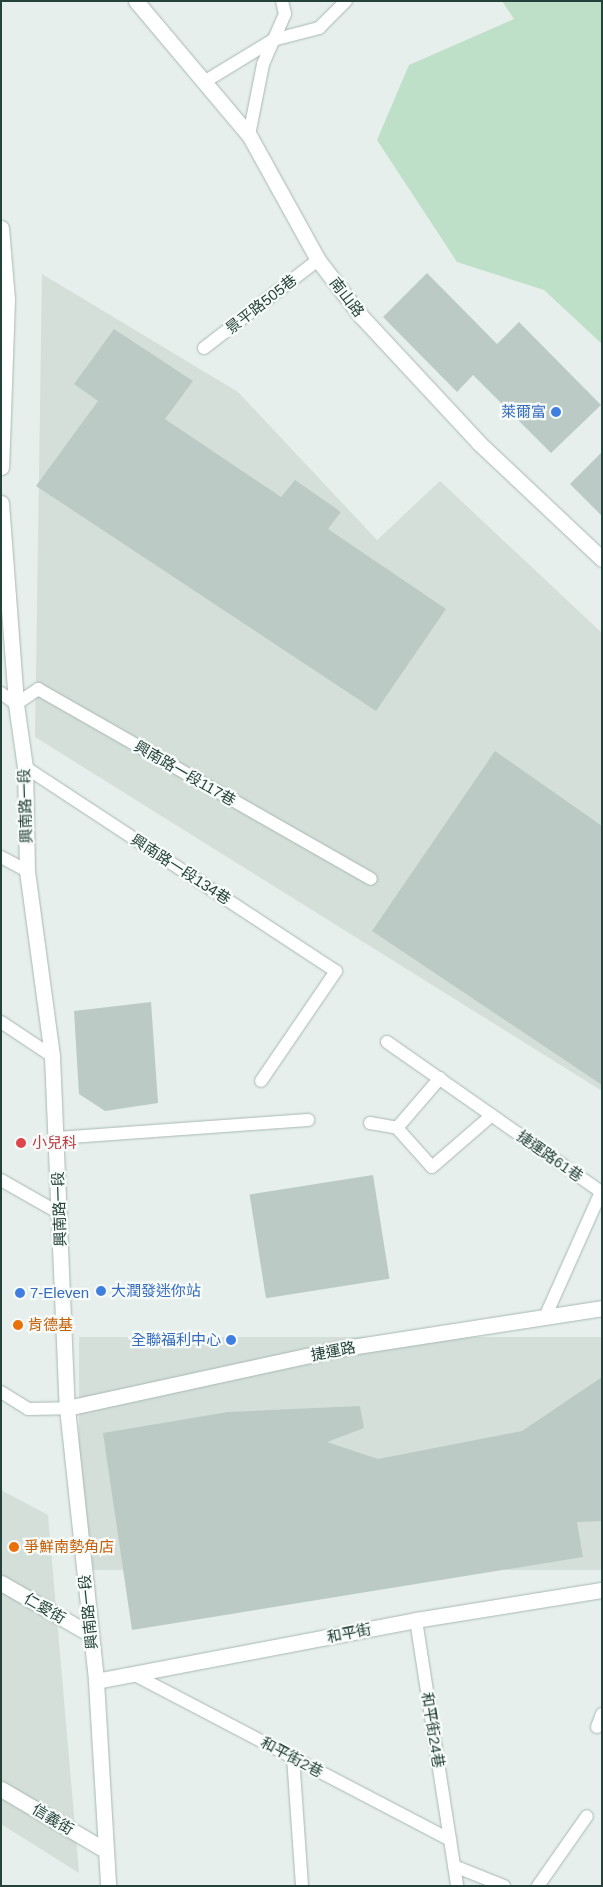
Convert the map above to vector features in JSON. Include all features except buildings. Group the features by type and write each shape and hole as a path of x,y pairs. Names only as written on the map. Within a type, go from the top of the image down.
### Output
{"street":[{"name":"南山路","path":"136,1 249,135 318,260 361,316 479,443 602,559"},
{"path":"1,228 7,299 1,467"},
{"name":"興南路一段","path":"1,503 16,704 25,767 27,871 52,1056 66,1408 96,1680 104,1850 108,1886"},
{"name":"捷運路","path":"66,1408 338,1349 602,1308"},
{"name":"仁愛街","path":"1,1583 90,1634"},
{"name":"和平街","path":"96,1680 416,1620 602,1590"},
{"name":"信義街","path":"1,1789 104,1850"}],"lane":[{"path":"249,135 263,64 285,14 282,1"},
{"path":"204,82 273,40 319,28 346,1"},
{"name":"景平路505巷","path":"204,348 318,260"},
{"name":"興南路一段117巷","path":"16,704 38,689 371,879"},
{"path":"1,693 16,704"},
{"name":"興南路一段134巷","path":"25,767 336,971 261,1081"},
{"path":"1,857 27,871"},
{"path":"1,1022 52,1056"},
{"name":"捷運路61巷","path":"387,1042 601,1191 545,1317"},
{"path":"398,1128 440,1078"},
{"path":"370,1123 398,1128 432,1167 492,1115"},
{"path":"56,1138 308,1120"},
{"path":"1,1180 59,1213"},
{"path":"1,1392 28,1409 66,1408"},
{"name":"和平街24巷","path":"416,1620 458,1886"},
{"name":"和平街2巷","path":"133,1674 450,1840"},
{"path":"597,1728 602,1714"},
{"path":"293,1758 302,1886"},
{"path":"538,1886 587,1816"},
{"path":"454,1866 504,1886"}],"shaded area":[{"path":"42,274 238,392 377,540 440,481 602,633 602,1091 35,737"},
{"path":"79,1337 602,1337 602,1570 79,1570"},
{"path":"1,1490 48,1515 79,1873 1,1824"}],"green space":[{"path":"502,1 602,1 602,344 544,290 457,262 377,140 409,65 514,19"}],"place":[{"name":"萊爾富","path":"556,412"},
{"name":"小兒科","path":"21,1143"},
{"name":"大潤發迷你站","path":"101,1291"},
{"name":"7-Eleven","path":"20,1293"},
{"name":"肯德基","path":"18,1325"},
{"name":"全聯福利中心","path":"231,1340"},
{"name":"爭鮮南勢角店","path":"14,1547"}]}
